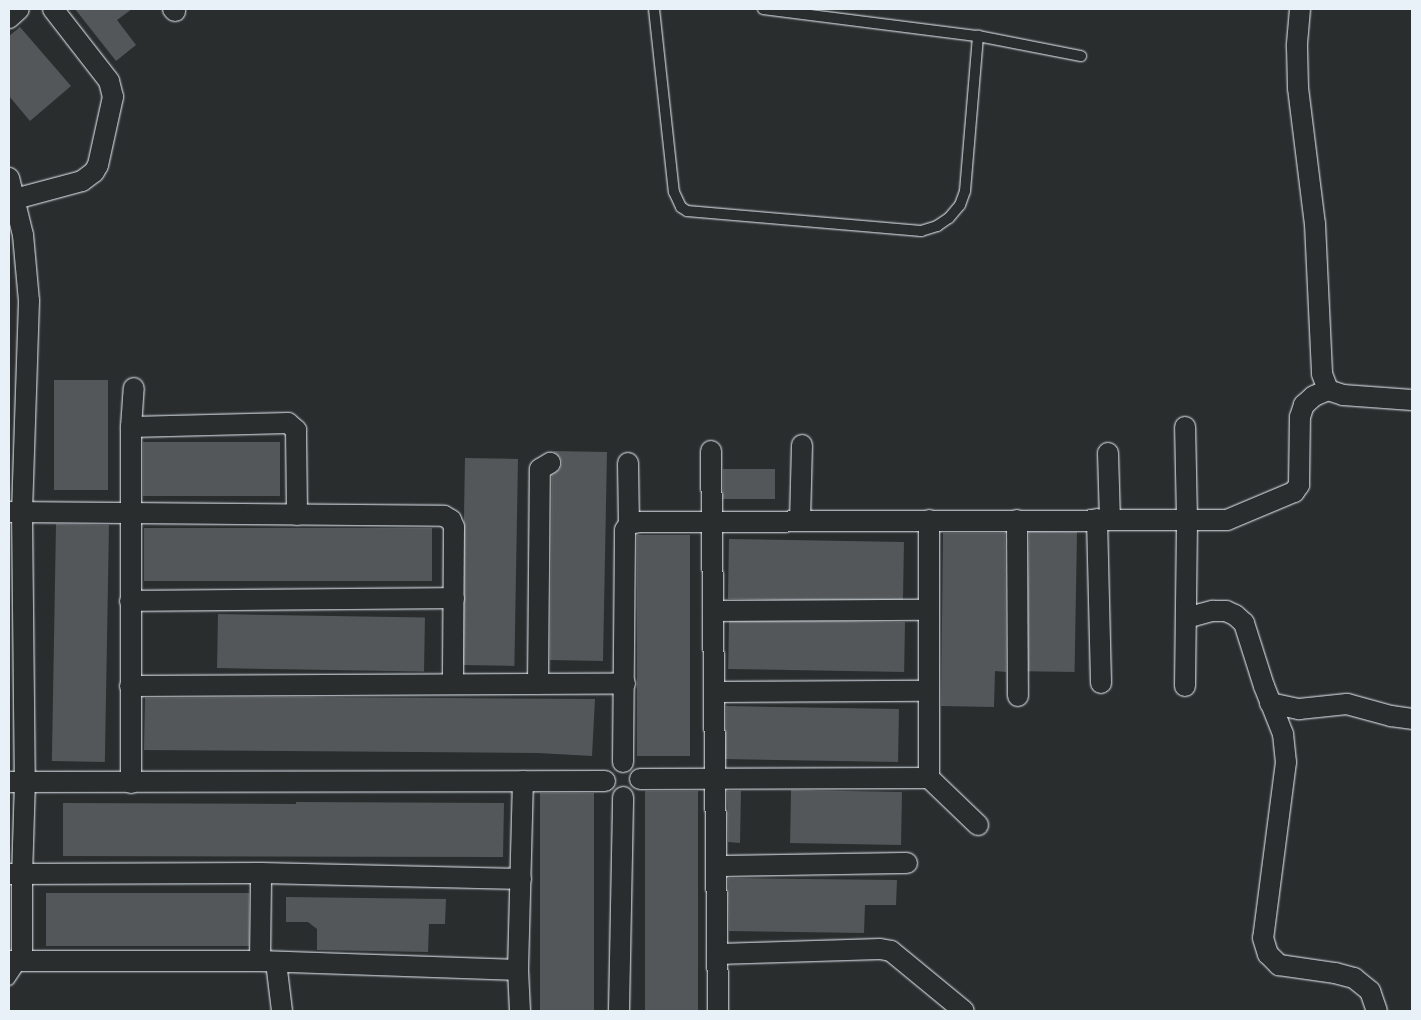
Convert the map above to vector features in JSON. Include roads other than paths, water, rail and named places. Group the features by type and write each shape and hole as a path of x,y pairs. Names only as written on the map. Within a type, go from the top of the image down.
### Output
{"street":[{"path":"9,18 20,9"},
{"path":"15,199 82,180 94,172 98,165 113,97 109,81 53,9"},
{"path":"1300,9 1297,47 1298,88 1315,224 1322,374 1328,390"},
{"path":"9,178 23,235 29,300 16,512 16,961 268,962 518,970"},
{"path":"131,783 130,515 131,427 134,388"},
{"path":"629,524 639,522 712,521 1227,520 1294,492 1299,485 1298,431 1300,417 1304,405 1314,396 1328,390 1343,395 1412,400"},
{"path":"131,427 288,423 294,426 296,430 297,514"},
{"path":"1185,686 1186,427"},
{"path":"800,521 802,445"},
{"path":"711,451 718,1011"},
{"path":"1101,683 1103,519 1108,453"},
{"path":"538,684 540,469 550,463"},
{"path":"623,762 625,530 629,524 628,463"},
{"path":"16,512 130,515 297,514 444,516 451,520 454,526 453,684"},
{"path":"929,520 929,778"},
{"path":"1017,520 1018,696"},
{"path":"130,601 454,598"},
{"path":"713,611 929,610"},
{"path":"1186,618 1213,611 1226,611 1235,615 1244,623 1270,703 1283,734 1286,762 1263,938 1268,954 1279,965 1335,973 1354,978 1370,991 1378,1011"},
{"path":"130,686 625,683"},
{"path":"714,692 929,691"},
{"path":"1270,703 1299,709 1347,704 1391,716 1412,719"},
{"path":"623,762 635,767 640,779 635,792 622,797 611,792 605,781 610,767 623,762"},
{"path":"640,779 929,778 978,825"},
{"path":"520,1011 518,970 523,781"},
{"path":"17,782 605,781"},
{"path":"619,1011 622,797"},
{"path":"716,866 907,863"},
{"path":"15,875 261,873 521,879"},
{"path":"261,873 268,962 282,1011"},
{"path":"718,954 880,949 891,951 964,1011"}],"lane":[{"path":"654,9 674,192 681,207 688,211 921,231 929,229 949,218 960,206 966,191 978,36"},
{"path":"763,9 978,36 1081,56"},
{"path":"9,980 16,961"}]}
